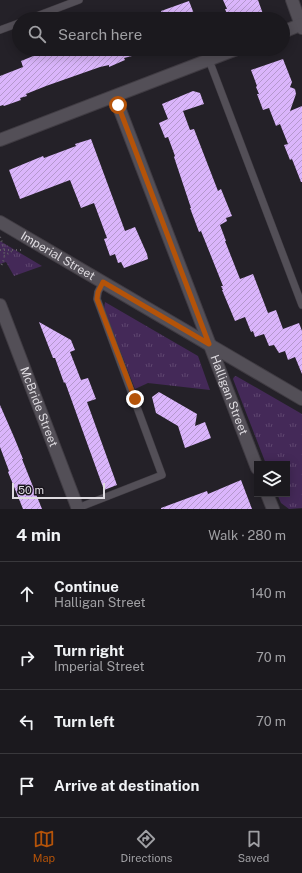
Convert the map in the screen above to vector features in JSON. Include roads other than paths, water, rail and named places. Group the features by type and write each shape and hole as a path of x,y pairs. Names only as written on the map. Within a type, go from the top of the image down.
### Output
{"street":[{"path":"290,30 302,26 292,0"},
{"path":"0,140 219,56"},
{"name":"Halligan Street","path":"115,97 254,461"},
{"name":"Imperial Street","path":"0,222 302,399"},
{"name":"McBride Street","path":"0,305 77,509"},
{"path":"268,497 272,509"}],"lane":[{"path":"47,12 79,0"},
{"path":"0,30 12,26"},
{"path":"209,60 302,304"},
{"path":"77,509 162,474 97,299 98,292 103,282"}]}
